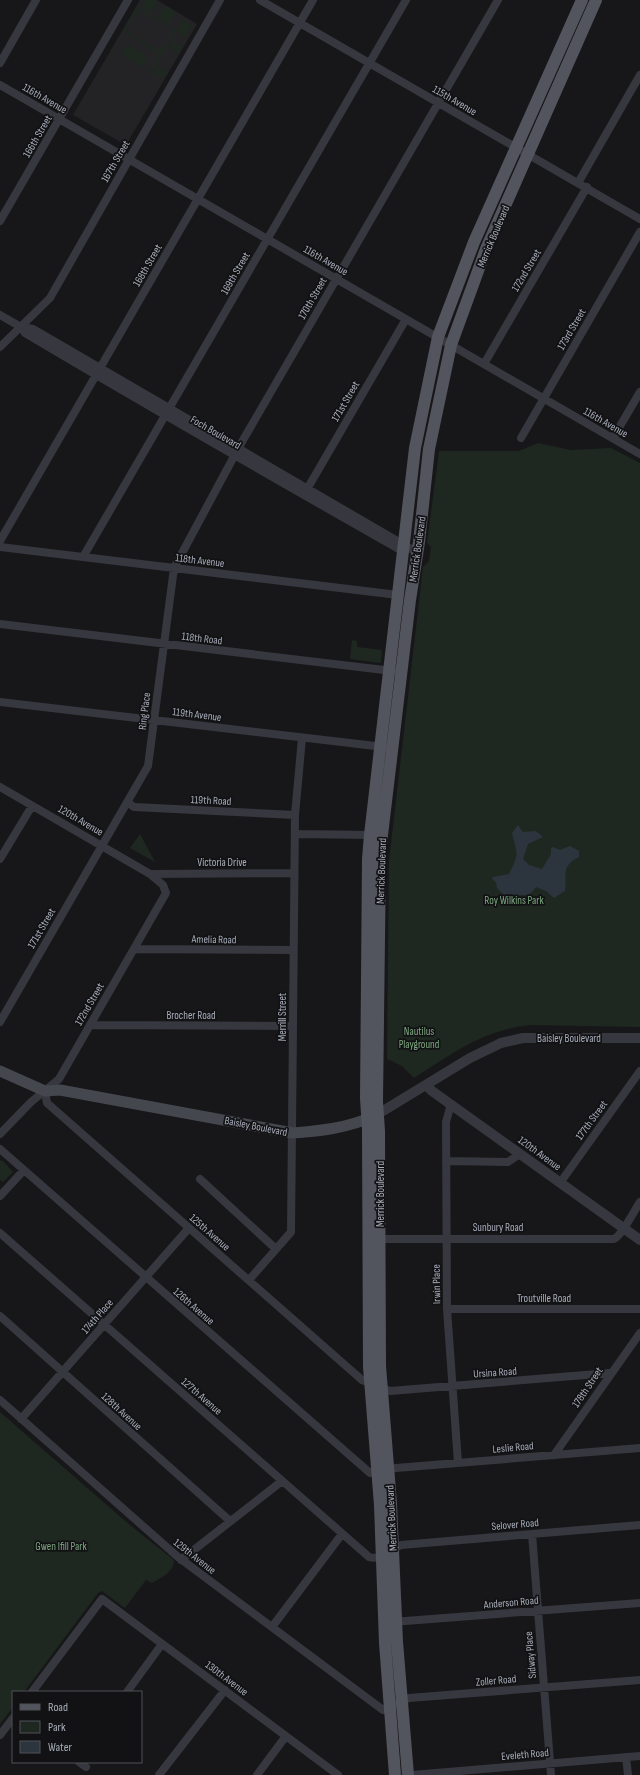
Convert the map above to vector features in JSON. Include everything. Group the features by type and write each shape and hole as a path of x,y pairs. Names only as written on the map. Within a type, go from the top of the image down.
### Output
{"main road":[{"name":"Merrick Boulevard","path":"396,672 398,595 415,448 438,337 472,248 515,147 582,0"},
{"name":"Merrick Boulevard","path":"395,1775 390,1707 390,1622 393,1549 370,1383 374,1239 373,1117 380,863 376,835 396,672 418,553 429,448 451,345 485,252 596,0"},
{"path":"472,248 485,252"},
{"name":"Baisley Boulevard","path":"0,1071 45,1090 60,1090 293,1133 348,1125 373,1117"},
{"name":"Merrick Boulevard","path":"374,1239 382,1388 382,1556 402,1702 408,1775"}],"street":[{"path":"0,63 36,0"},
{"name":"166th Street","path":"0,221 128,0"},
{"name":"167th Street","path":"0,347 50,298 220,0"},
{"name":"115th Avenue","path":"260,0 587,187 640,219"},
{"name":"168th Street","path":"0,541 313,0"},
{"name":"169th Street","path":"83,557 406,0"},
{"name":"170th Street","path":"174,568 237,451 498,0"},
{"path":"578,183 640,75"},
{"name":"116th Avenue","path":"0,85 640,454"},
{"name":"172nd Street","path":"484,364 587,187"},
{"name":"173rd Street","path":"521,438 640,232"},
{"name":"Foch Boulevard","path":"0,315 21,327 25,333 98,372 306,491 398,540 404,546 418,553"},
{"name":"171st Street","path":"306,491 406,319"},
{"path":"613,438 640,392"},
{"name":"118th Avenue","path":"0,548 398,595"},
{"name":"Ring Place","path":"102,846 148,766 174,568"},
{"name":"118th Road","path":"0,624 396,672"},
{"name":"119th Avenue","path":"0,702 386,747"},
{"name":"Merrill Street","path":"249,1280 291,1232 293,1133 292,950 295,815 302,738"},
{"name":"120th Avenue","path":"0,787 150,874"},
{"name":"119th Road","path":"127,802 134,807 295,815"},
{"path":"0,859 32,806"},
{"path":"295,834 376,835"},
{"name":"171st Street","path":"0,1022 102,846"},
{"name":"Victoria Drive","path":"150,874 294,873"},
{"name":"172nd Street","path":"0,1134 31,1102 59,1079 134,949 166,893 163,885 150,874"},
{"name":"Amelia Road","path":"134,949 292,950"},
{"name":"Brocher Road","path":"90,1025 293,1026"},
{"name":"Baisley Boulevard","path":"373,1117 482,1052 501,1043 523,1038 640,1038"},
{"name":"177th Street","path":"560,1183 640,1071"},
{"name":"120th Avenue","path":"426,1085 640,1240"},
{"name":"125th Avenue","path":"45,1090 47,1103 362,1380 382,1388"},
{"name":"Irwin Place","path":"451,1104 446,1122 447,1309 458,1463"},
{"name":"126th Avenue","path":"0,1149 364,1469 370,1473 383,1470"},
{"path":"446,1162 508,1162 520,1154"},
{"path":"0,1196 24,1170"},
{"path":"200,1179 276,1249"},
{"path":"624,1229 640,1202"},
{"name":"174th Place","path":"21,1419 189,1228"},
{"name":"Sunbury Road","path":"374,1239 614,1239 624,1229"},
{"name":"127th Avenue","path":"0,1233 369,1557 374,1559 382,1556"},
{"name":"Troutville Road","path":"447,1309 640,1309"},
{"name":"128th Avenue","path":"0,1316 230,1521"},
{"name":"178th Street","path":"554,1455 640,1333"},
{"name":"Ursina Road","path":"382,1388 390,1392 610,1374"},
{"name":"129th Avenue","path":"0,1400 181,1560 383,1710 390,1707"},
{"name":"Leslie Road","path":"383,1470 640,1448"},
{"path":"181,1560 282,1481"},
{"name":"Selover Road","path":"393,1549 401,1545 640,1525"},
{"path":"272,1627 342,1534"},
{"name":"Sidway Place","path":"532,1534 551,1775"},
{"path":"382,1556 393,1549"},
{"name":"130th Avenue","path":"33,1691 102,1599 338,1775"},
{"name":"Anderson Road","path":"390,1622 640,1603"},
{"path":"128,1691 162,1644"},
{"name":"Zoller Road","path":"390,1707 409,1698 640,1680"},
{"path":"159,1775 224,1690"},
{"path":"0,1735 12,1719"},
{"path":"257,1775 286,1736"},
{"name":"Eveleth Road","path":"412,1775 640,1756"},
{"path":"626,1757 628,1775"},
{"path":"80,1763 86,1767"}],"shaded area":[{"path":"140,0 157,0 197,24 126,145 73,115"}],"green space":[{"path":"145,0 154,0 159,2 152,13 141,7"},
{"path":"164,5 176,12 169,24 157,17"},
{"path":"139,8 173,28 175,31 150,75 148,74 159,54 124,32 135,9","holes":["138,10 173,30 160,51 126,31"]},
{"path":"183,19 192,25 185,37 176,32"},
{"path":"173,41 183,46 179,53 169,48"},
{"path":"127,45 148,57 142,67 121,55"},
{"path":"158,67 168,73 164,79 154,74"},
{"name":"Roy Wilkins Park","path":"538,443 571,450 611,448 640,463 640,1027 531,1025 514,1028 483,1037 469,1044 414,1078 402,1066 387,1059 389,861 423,567 429,561 431,547 427,543 439,451 519,451"},
{"path":"352,640 357,641 357,647 382,650 381,663 350,659"},
{"path":"140,834 155,862 130,848"},
{"path":"0,1160 3,1161 13,1172 3,1182 0,1180"},
{"name":"Gwen Ifill Park","path":"0,1412 131,1526 174,1560 172,1568 163,1577 152,1583 146,1580 125,1608 102,1591 98,1593 25,1691 12,1691 12,1708 0,1724"}],"water":[{"path":"518,825 523,832 536,831 543,837 528,844 523,859 529,865 542,869 551,854 551,848 553,847 560,850 570,846 579,851 579,857 573,860 567,867 565,891 554,898 546,891 536,887 529,895 506,897 497,888 496,882 492,879 493,877 509,874 516,857 512,833"}],"park label":[{"name":"Nautilus Playground","path":"419,1037"}]}
